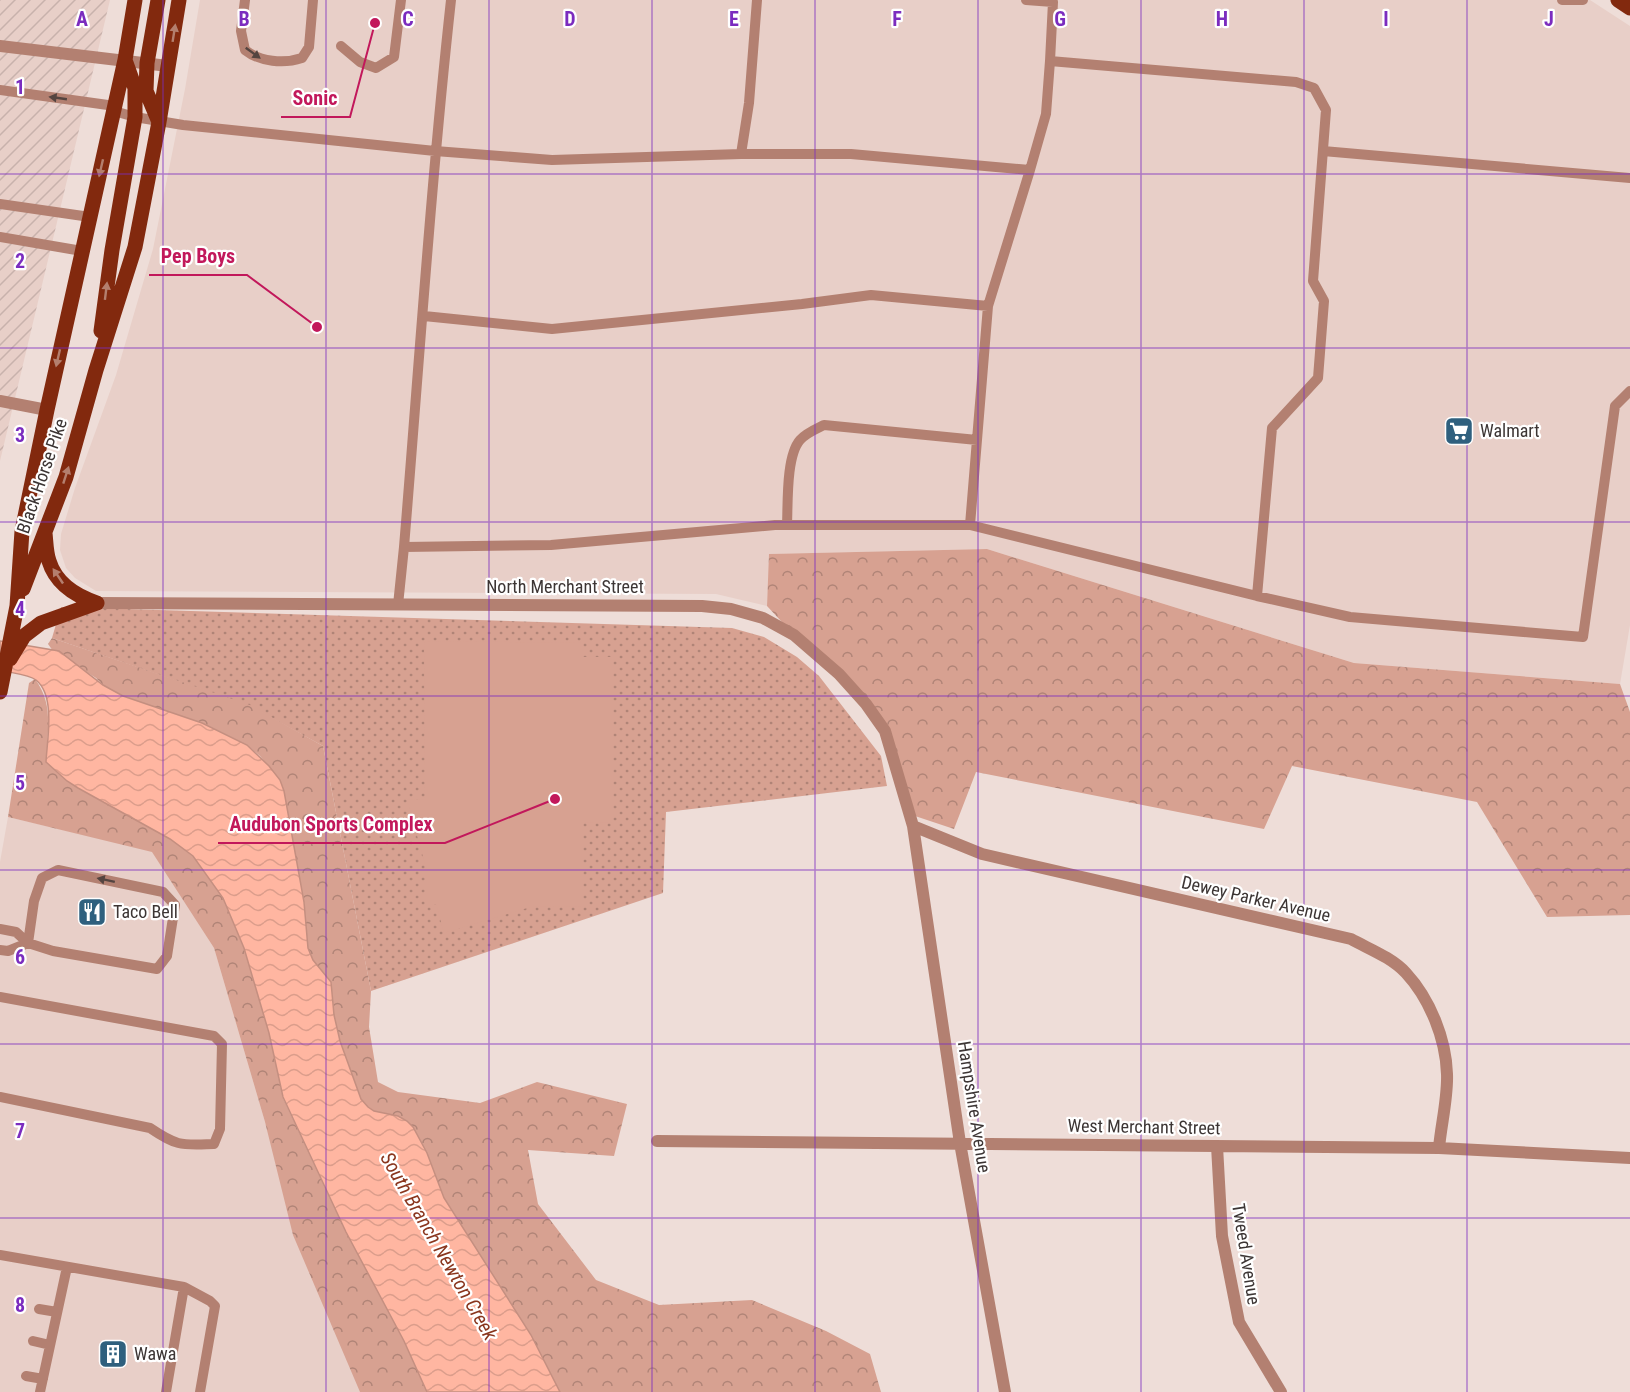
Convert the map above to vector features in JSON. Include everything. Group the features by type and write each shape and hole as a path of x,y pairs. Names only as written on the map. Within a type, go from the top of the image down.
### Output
{"main road":[{"name":"Black Horse Pike","path":"17,606 22,531 46,410 115,108 135,0"},
{"path":"158,0 147,63 146,91 159,122"},
{"name":"Black Horse Pike","path":"17,606 66,477 96,370 135,247 179,0"},
{"path":"1618,0 1630,8"},
{"path":"96,370 112,250 135,117 135,88 125,60"},
{"path":"45,530 48,561 60,581 76,596 97,603"},
{"path":"18,635 41,623 97,603"},
{"path":"0,692 5,667 18,635 17,606"}],"street":[{"path":"0,46 168,66"},
{"path":"0,401 46,410"},
{"name":"North Merchant Street","path":"97,603 702,606 731,609 763,618 794,635 840,674 866,704 885,731 913,826"},
{"name":"Hampshire Avenue","path":"913,826 960,1143 1005,1392"},
{"name":"Dewey Parker Avenue","path":"913,826 982,854 1351,939 1387,958 1406,973 1429,1007 1442,1040 1447,1075 1439,1148"},
{"name":"West Merchant Street","path":"657,1141 1439,1148 1630,1158"},
{"name":"Tweed Avenue","path":"1217,1146 1221,1236 1239,1322 1281,1392"}],"lane":[{"path":"245,0 241,31 245,50 260,59 295,61 302,58 309,47 313,0"},
{"path":"341,46 368,66 376,68 394,57 401,0"},
{"path":"398,604 424,316 435,151 451,0"},
{"path":"741,154 749,103 757,0"},
{"path":"970,525 987,306 1046,114 1053,2 1026,0"},
{"path":"1562,0 1583,0"},
{"path":"1050,61 1296,82 1314,88 1326,110 1313,281 1324,301 1318,378 1272,428 1257,596"},
{"path":"0,90 115,108 135,117 159,122 435,151 552,160 741,154 851,154 1030,170"},
{"path":"1323,151 1630,178"},
{"path":"0,204 90,217"},
{"path":"0,237 82,251"},
{"path":"424,316 552,329 871,296 987,306"},
{"path":"404,547 551,545 787,525 970,525 1350,617 1583,637 1615,406 1630,391"},
{"path":"787,525 792,452 800,440 824,425 977,440"},
{"path":"0,929 16,932 28,942 53,951 157,969 167,956 175,905 164,892 58,870 42,878 34,901 28,942"},
{"path":"0,950 8,951 28,942"},
{"path":"0,997 214,1036 222,1044 220,1129 214,1144 181,1146 150,1128 0,1097"},
{"path":"0,1255 184,1287 210,1301 215,1306 200,1392"},
{"path":"40,1392 67,1267"},
{"path":"166,1392 184,1287"},
{"path":"39,1309 57,1312"},
{"path":"33,1341 50,1345"},
{"path":"26,1376 43,1379"}],"shaded area":[{"path":"0,0 110,0 0,461"},
{"path":"200,0 1590,0 1630,26 1630,625 1620,684 1354,663 987,549 770,554 767,606 716,594 96,591 75,578 66,568 60,550 61,534 75,488 116,375 153,249"},
{"path":"8,817 152,851 214,948 265,1122 364,1392 0,1392 0,862"}],"green space":[{"path":"987,549 1354,663 1620,684 1630,712 1630,915 1547,917 1477,802 1292,766 1264,829 976,772 954,829 909,814 885,731 868,707 767,606 769,554"},
{"path":"61,607 732,628 764,637 797,657 819,676 881,756 887,786 666,812 663,893 371,991 323,746 250,706 52,638"},
{"path":"52,638 250,705 323,746 371,991 369,1027 378,1082 398,1092 480,1103 537,1082 627,1104 614,1156 528,1150 538,1204 596,1280 659,1305 752,1300 826,1331 870,1354 881,1392 560,1392 531,1335 444,1198 427,1153 413,1127 398,1116 374,1111 361,1099 340,1041 334,1015 331,982 313,960 308,948 304,902 280,780 260,756 247,745 202,723 123,696 103,685 96,678 53,651 48,644"},
{"path":"424,641 582,643 582,657 612,657 612,823 581,822 581,907 534,906 444,933 436,904 425,904 425,864 407,800 425,799"},
{"path":"35,679 45,699 47,709 47,762 67,781 171,839 193,856 223,898 244,948 269,1033 283,1098 346,1232 404,1341 427,1392 360,1392 293,1235 265,1122 214,948 152,852 8,817 29,683"}],"water":[{"name":"South Branch Newton Creek","path":"0,641 59,651 103,685 123,696 202,723 247,745 280,780 284,791 304,902 308,948 313,960 331,982 334,1015 340,1041 361,1099 374,1111 398,1116 413,1127 427,1153 444,1198 531,1335 560,1392 427,1392 404,1341 346,1232 283,1097 269,1033 244,948 223,898 193,856 170,839 67,781 46,762 49,719 46,696 42,687 33,678 0,670"}],"place":[{"name":"Sonic","path":"375,23"},
{"name":"Pep Boys","path":"317,327"},
{"name":"Walmart","path":"1459,431"},
{"name":"Audubon Sports Complex","path":"555,799"},
{"name":"Taco Bell","path":"92,912"},
{"name":"Wawa","path":"113,1354"}]}
